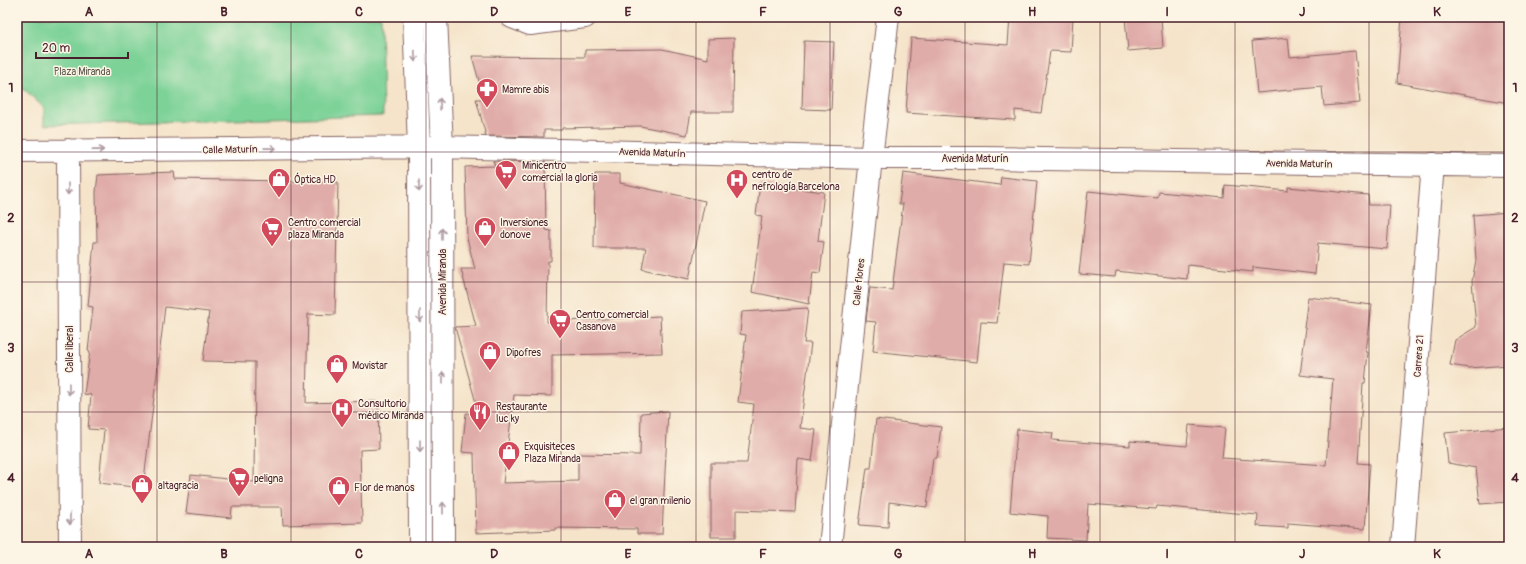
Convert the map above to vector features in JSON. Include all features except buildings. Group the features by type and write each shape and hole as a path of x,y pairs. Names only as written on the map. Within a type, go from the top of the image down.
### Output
{"street":[{"path":"414,17 419,147 420,547"},
{"name":"Avenida Miranda","path":"436,17 442,147 443,547"},
{"path":"512,17 530,24 585,17"},
{"name":"Calle flores","path":"830,547 871,158 888,17"},
{"name":"Calle Maturín","path":"17,151 442,147"},
{"name":"Avenida Maturín","path":"442,147 871,158 984,158 1509,166"},
{"name":"Calle liberal","path":"68,150 70,547"},
{"name":"Carrera 21","path":"1403,547 1433,164"}],"green space":[{"name":"Plaza Miranda","path":"17,17 381,17 383,116 44,125 44,108 17,82"}],"place":[{"name":"Mamre abis","path":"487,108"},
{"name":"Minicentro comercial la gloria","path":"506,190"},
{"name":"Óptica HD","path":"279,198"},
{"name":"centro de nefrología Barcelona","path":"737,200"},
{"name":"Centro comercial plaza Miranda","path":"272,248"},
{"name":"Inversiones donove","path":"485,248"},
{"name":"Centro comercial Casanova","path":"560,340"},
{"name":"Dipofres","path":"490,372"},
{"name":"Movistar","path":"337,384"},
{"name":"Consultorio médico Miranda","path":"342,428"},
{"name":"Restaurante luc ky","path":"480,432"},
{"name":"Exquisiteces Plaza Miranda","path":"509,472"},
{"name":"peligna","path":"239,498"},
{"name":"altagracia","path":"142,504"},
{"name":"Flor de manos","path":"339,506"},
{"name":"el gran milenio","path":"615,520"}]}
